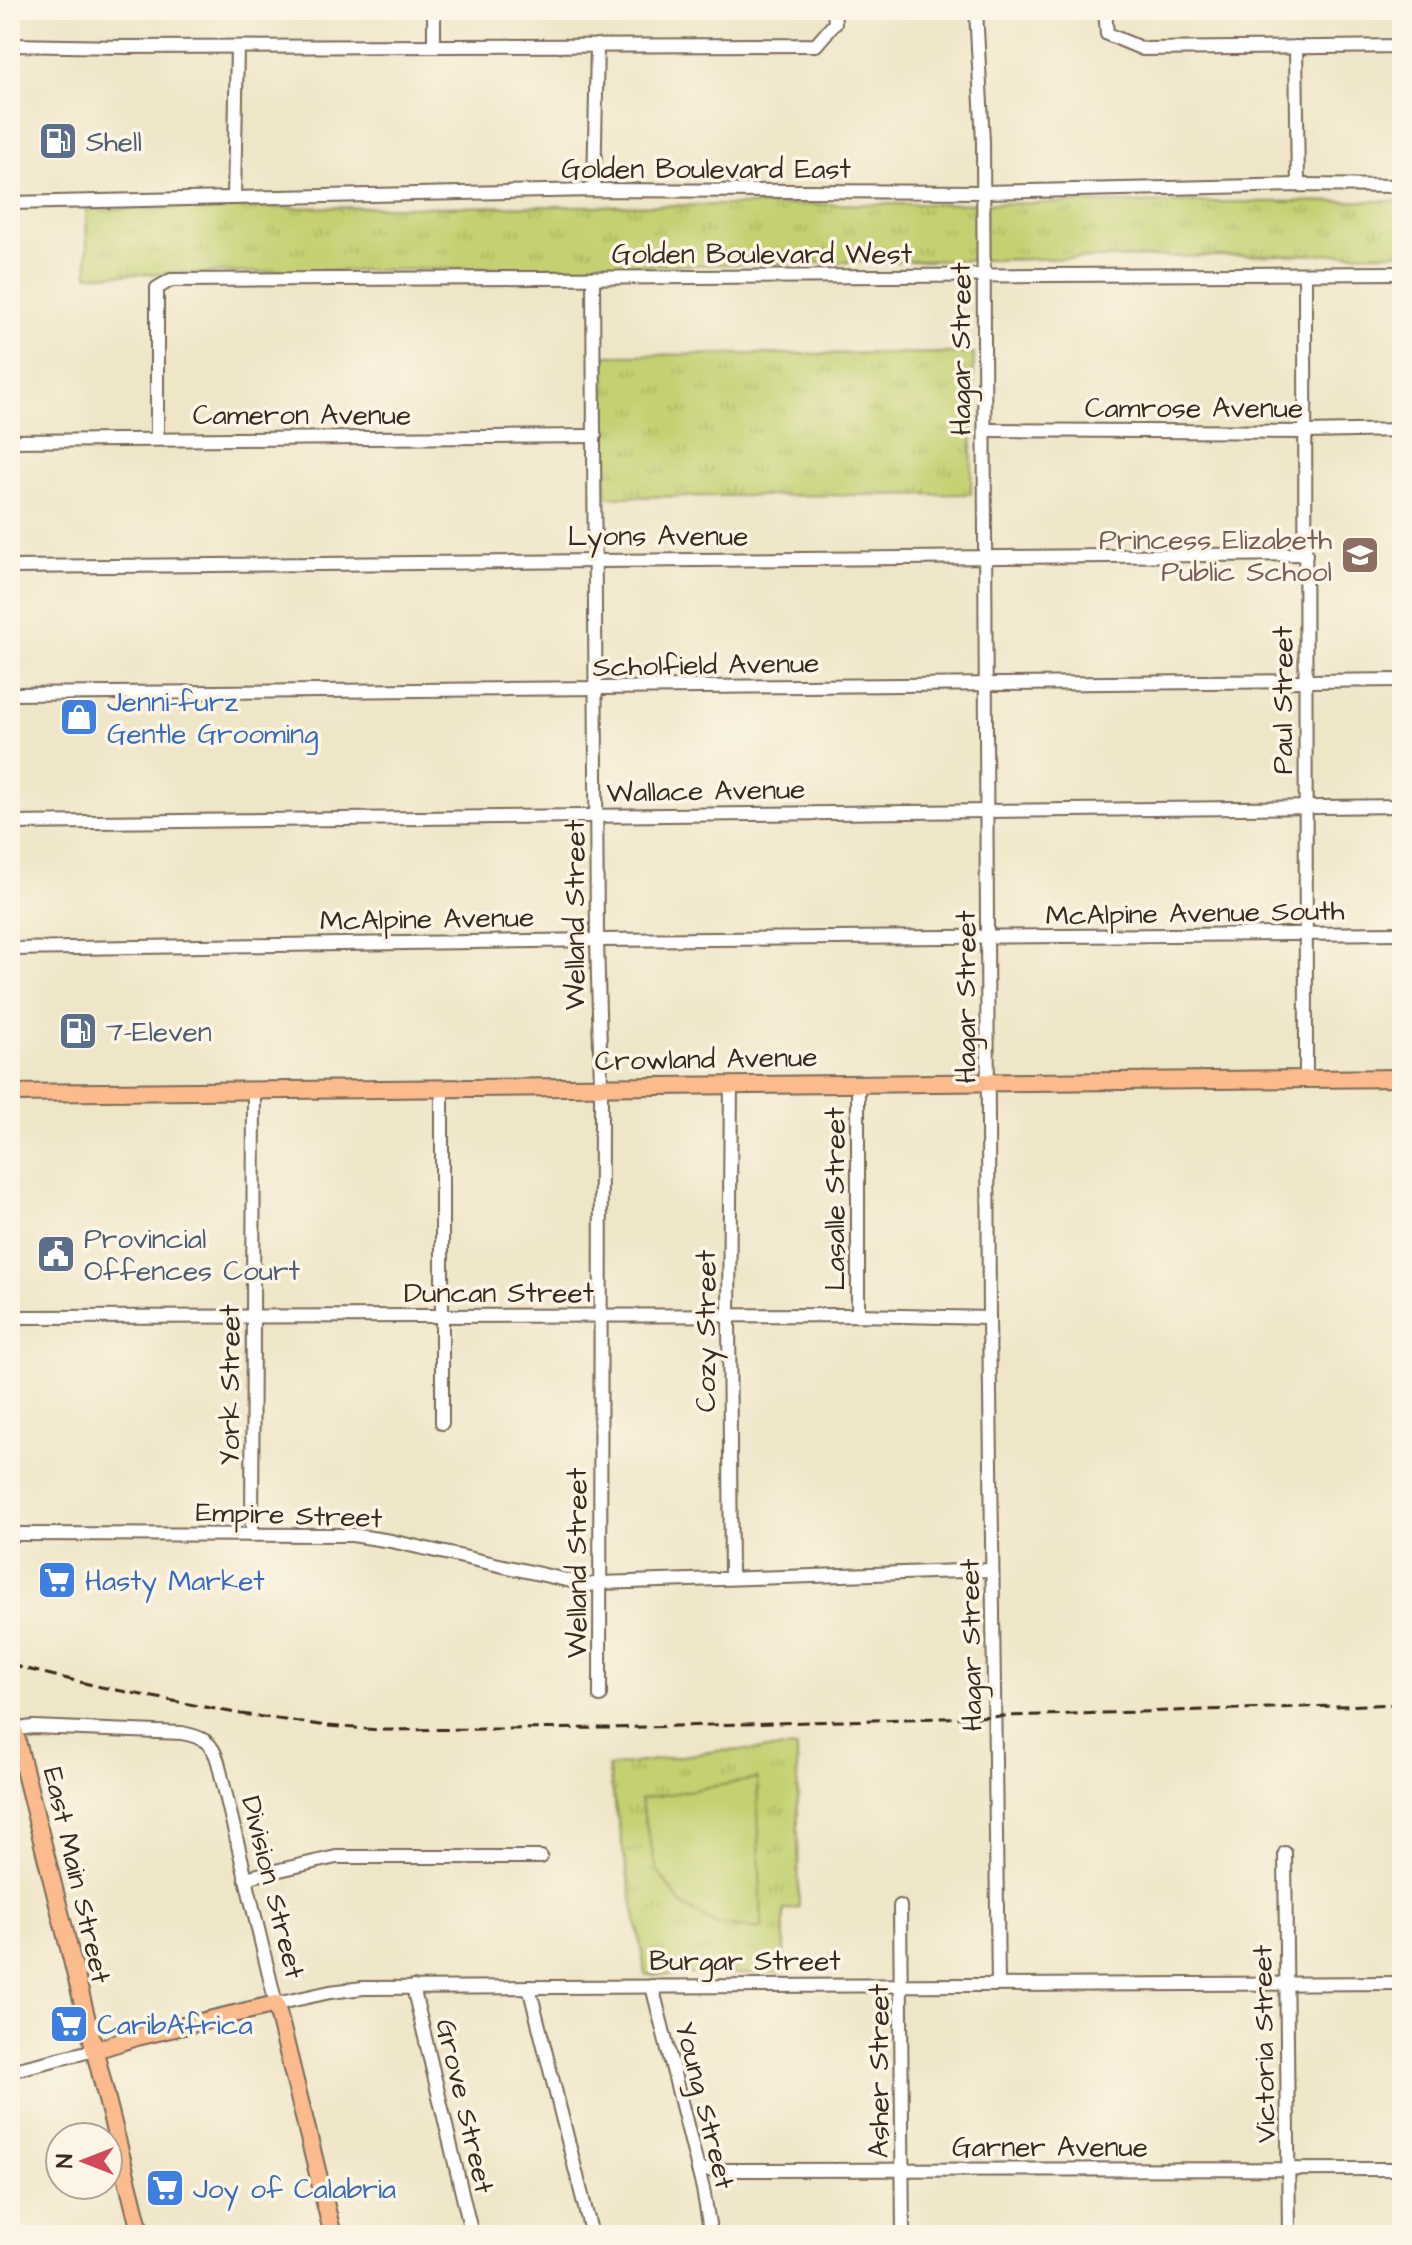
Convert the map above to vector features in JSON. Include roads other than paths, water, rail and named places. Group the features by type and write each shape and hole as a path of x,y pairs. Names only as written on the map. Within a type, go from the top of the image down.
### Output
{"main road":[{"name":"Crowland Avenue","path":"10,1093 1402,1078"},
{"name":"East Main Street","path":"12,1724 141,2235"},
{"path":"73,1964 97,2027 109,2036 137,2037"},
{"name":"Burgar Street","path":"95,2050 276,2004"},
{"name":"Division Street","path":"276,2004 333,2235"}],"street":[{"path":"434,10 434,46"},
{"path":"10,45 816,45 835,23 834,10"},
{"name":"Hagar Street","path":"976,10 981,91 984,275 989,1318 998,1983"},
{"path":"1105,10 1107,34 1143,49 1402,46"},
{"path":"594,190 597,45"},
{"path":"234,198 237,47"},
{"path":"1296,47 1298,185"},
{"name":"Golden Boulevard East","path":"10,203 594,190 983,192 1298,185 1402,186"},
{"name":"Golden Boulevard West","path":"157,439 157,288 171,280 1402,273"},
{"name":"Paul Street","path":"1305,274 1306,1078"},
{"name":"Welland Street","path":"593,278 597,940 601,1085 600,1696"},
{"name":"Camrose Avenue","path":"985,430 1402,430"},
{"name":"Cameron Avenue","path":"10,441 595,436"},
{"name":"Lyons Avenue","path":"10,567 1306,554"},
{"name":"Scholfield Avenue","path":"10,694 1402,680"},
{"name":"Wallace Avenue","path":"10,823 1402,806"},
{"name":"McAlpine Avenue South","path":"989,939 1402,933"},
{"name":"McAlpine Avenue","path":"10,949 597,940 989,939"},
{"name":"Lasalle Street","path":"858,1082 858,1315"},
{"name":"Cozy Street","path":"731,1084 731,1578"},
{"path":"442,1089 442,1423"},
{"name":"York Street","path":"252,1535 254,1091"},
{"name":"Duncan Street","path":"10,1317 858,1315 989,1318"},
{"name":"Empire Street","path":"10,1534 374,1538 589,1585 992,1570"},
{"name":"Division Street","path":"12,1724 182,1733 203,1738 210,1744 218,1762 276,2004"},
{"name":"Victoria Street","path":"1285,1853 1289,2235"},
{"path":"245,1878 336,1857 541,1857"},
{"name":"Asher Street","path":"900,1906 903,2235"},
{"name":"Burgar Street","path":"276,2004 349,1988 1402,1983"},
{"name":"Young Street","path":"652,1986 711,2235"},
{"name":"Grove Street","path":"413,1987 472,2235"},
{"path":"529,1987 592,2235"},
{"path":"10,2071 95,2050"},
{"name":"Garner Avenue","path":"698,2170 1402,2169"}],"railway":[{"path":"10,1665 101,1687 241,1714 380,1730 611,1728 1402,1704"}],"place":[{"name":"Shell","path":"58,141"},
{"name":"Princess Elizabeth Public School","path":"1360,555"},
{"name":"Jenni-furz Gentle Grooming","path":"79,717"},
{"name":"7-Eleven","path":"78,1031"},
{"name":"Provincial Offences Court","path":"56,1254"},
{"name":"Hasty Market","path":"57,1580"},
{"name":"CaribAfrica","path":"69,2024"},
{"name":"Joy of Calabria","path":"165,2188"}]}
